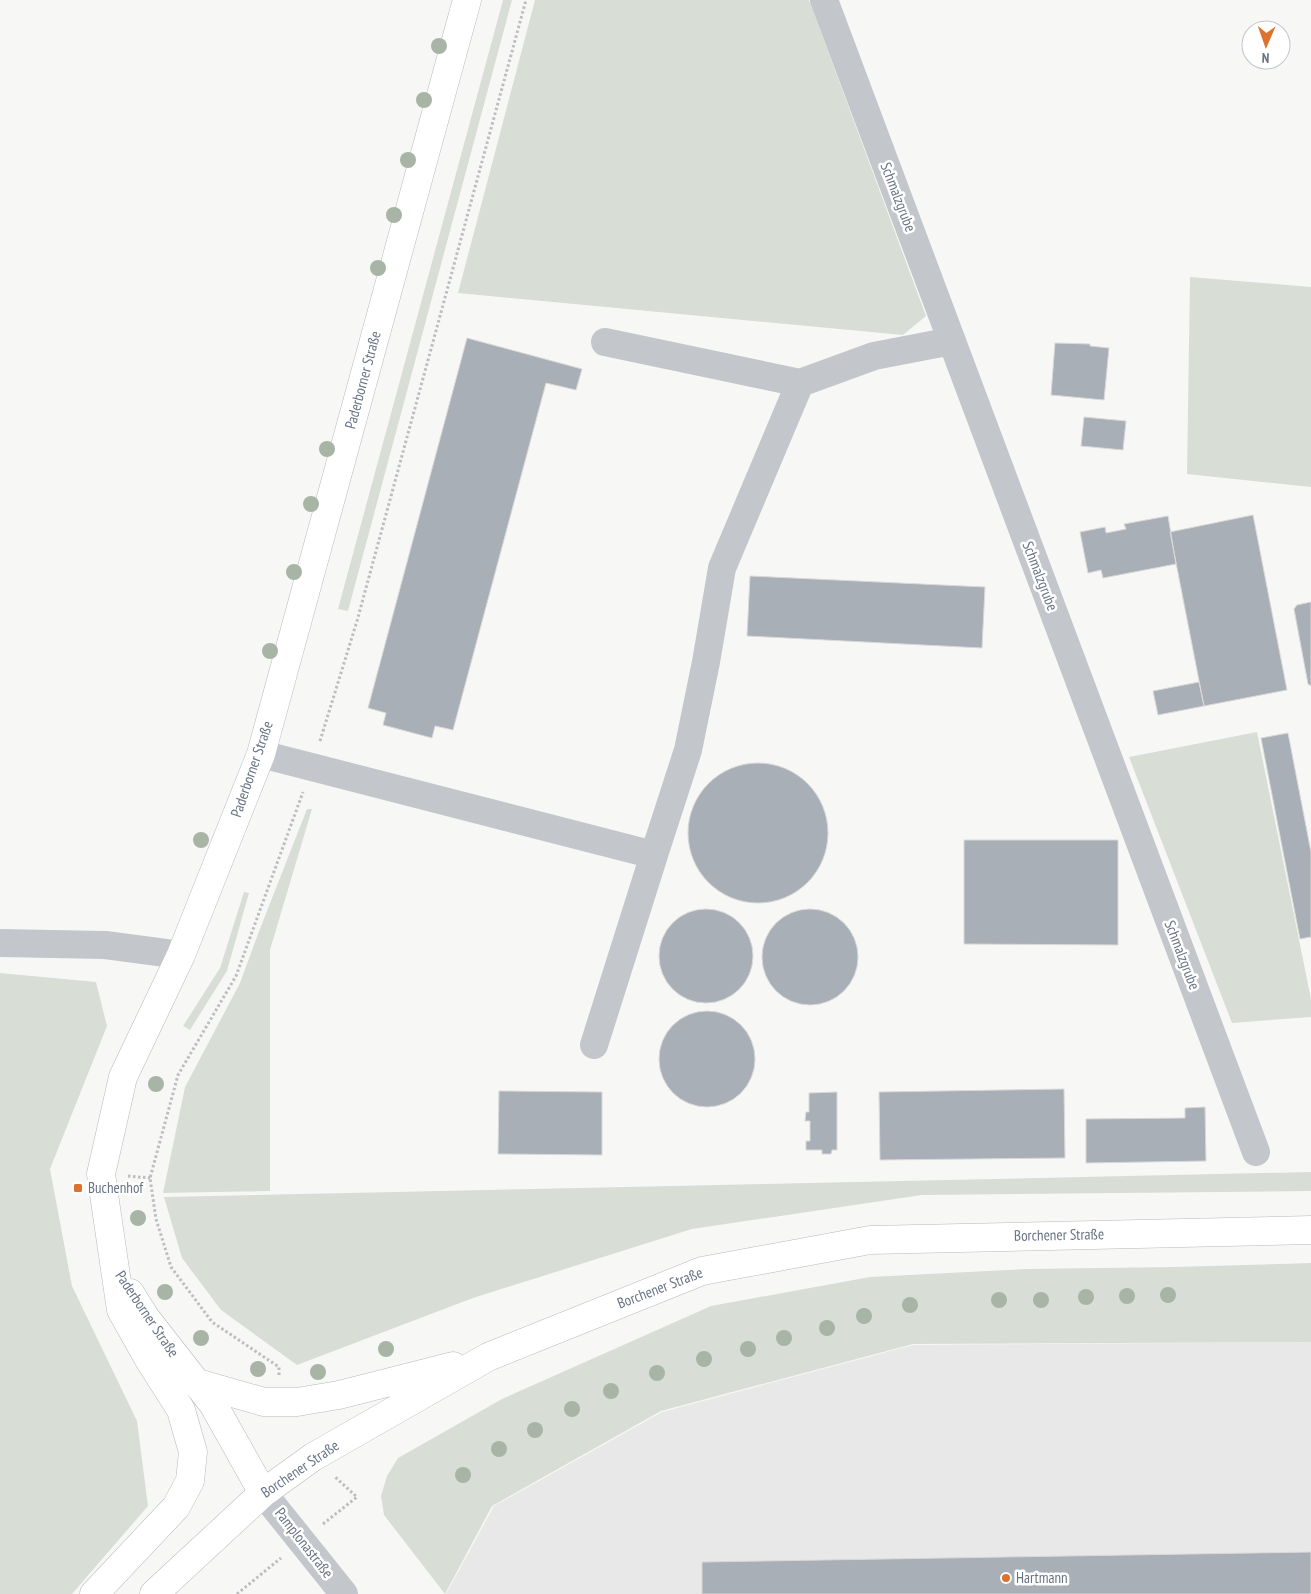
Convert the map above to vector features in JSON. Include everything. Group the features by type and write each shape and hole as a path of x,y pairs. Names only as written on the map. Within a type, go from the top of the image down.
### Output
{"main road":[{"name":"Paderborner Straße","path":"263,1493 213,1404 145,1317 115,1271 101,1174 123,1077 181,954 261,754 467,0"},
{"name":"Borchener Straße","path":"154,1594 263,1493 313,1457 488,1357 702,1271 870,1240 1311,1230"},
{"path":"94,1594 176,1507 190,1481 193,1452 182,1410 148,1358 121,1310 115,1271"},
{"path":"194,1382 264,1402 297,1402 339,1395 488,1357"}],"street":[{"name":"Schmalzgrube","path":"824,0 1256,1152"},
{"path":"605,342 800,384 874,356 952,341"},
{"path":"594,1045 688,750 706,662 722,568 800,384"},
{"path":"261,754 654,855"},
{"path":"0,943 105,945 181,954"},
{"name":"Pamplonastraße","path":"263,1493 344,1594"}],"path":[{"path":"280,1402 279,1367 212,1322 171,1268 156,1219 150,1178 178,1075 236,976 312,767 357,621 526,0"},
{"path":"237,1594 357,1497 313,1457"}],"shaded area":[{"path":"503,0 512,0 348,611 338,609"},
{"path":"535,0 809,0 926,316 903,335 458,293"},
{"path":"1190,277 1311,287 1311,487 1187,474"},
{"path":"1257,732 1311,999 1311,1017 1232,1023 1129,757"},
{"path":"307,809 312,809 270,950 270,1191 163,1193 185,1087 240,983"},
{"path":"244,892 249,893 227,971 190,1030 183,1026 220,968"},
{"path":"0,973 96,982 107,1026 50,1169 72,1286 137,1421 148,1506 72,1594 0,1594"},
{"path":"1311,1172 1311,1191 922,1195 692,1229 473,1298 297,1365 221,1310 182,1258 164,1197"},
{"path":"1311,1263 1311,1342 913,1344 661,1411 492,1506 445,1594 384,1515 381,1496 387,1476 398,1458 502,1399 711,1306 870,1277 1026,1269"},
{"path":"1311,1342 1311,1594 446,1594 494,1506 662,1412 913,1345"}],"building":[{"path":"467,338 582,369 576,390 546,383 453,730 435,726 432,738 383,725 386,713 368,708"},
{"path":"1055,343 1090,344 1090,346 1109,348 1104,400 1051,395"},
{"path":"1084,417 1126,421 1123,450 1081,446"},
{"path":"1253,515 1287,690 1204,706 1170,532"},
{"path":"1168,516 1176,564 1103,578 1101,570 1088,573 1080,532 1105,527 1106,533 1126,529 1124,524"},
{"path":"750,576 985,587 982,648 747,636"},
{"path":"1311,602 1311,686 1308,684 1294,609 1297,605"},
{"path":"1199,682 1204,706 1158,715 1153,691"},
{"path":"1288,733 1311,852 1311,937 1300,939 1261,738"},
{"path":"758,763 772,764 785,768 797,774 808,783 817,794 823,806 827,819 827,847 823,860 817,872 808,883 797,892 785,898 772,902 758,903 744,902 731,898 719,892 708,883 699,872 693,860 689,847 688,833 689,819 693,806 699,794 708,783 719,774 731,768 744,764"},
{"path":"964,840 1118,840 1118,945 964,944"},
{"path":"697,909 715,909 740,922 750,938 753,956 750,974 740,990 715,1003 697,1003 672,990 659,965 659,947 672,922"},
{"path":"810,909 828,913 844,923 854,939 858,957 854,975 844,991 828,1001 810,1005 792,1001 776,991 766,975 762,957 766,939 776,923 792,913"},
{"path":"707,1011 725,1015 741,1025 751,1041 755,1059 751,1077 741,1093 725,1103 707,1107 689,1103 673,1093 663,1077 659,1059 663,1041 673,1025 689,1015"},
{"path":"1064,1089 1065,1158 880,1160 879,1092"},
{"path":"499,1091 602,1092 602,1155 498,1154"},
{"path":"837,1092 837,1150 832,1150 831,1154 822,1154 822,1150 806,1150 806,1141 810,1141 810,1121 805,1121 806,1112 809,1112 809,1093"},
{"path":"1205,1107 1206,1161 1086,1163 1086,1119 1185,1118 1185,1108"},
{"name":"Hartmann","path":"1311,1552 1311,1594 702,1594 702,1562"}],"place":[{"name":"Buchenhof","path":"78,1188"},
{"name":"Hartmann","path":"1006,1578"}]}
